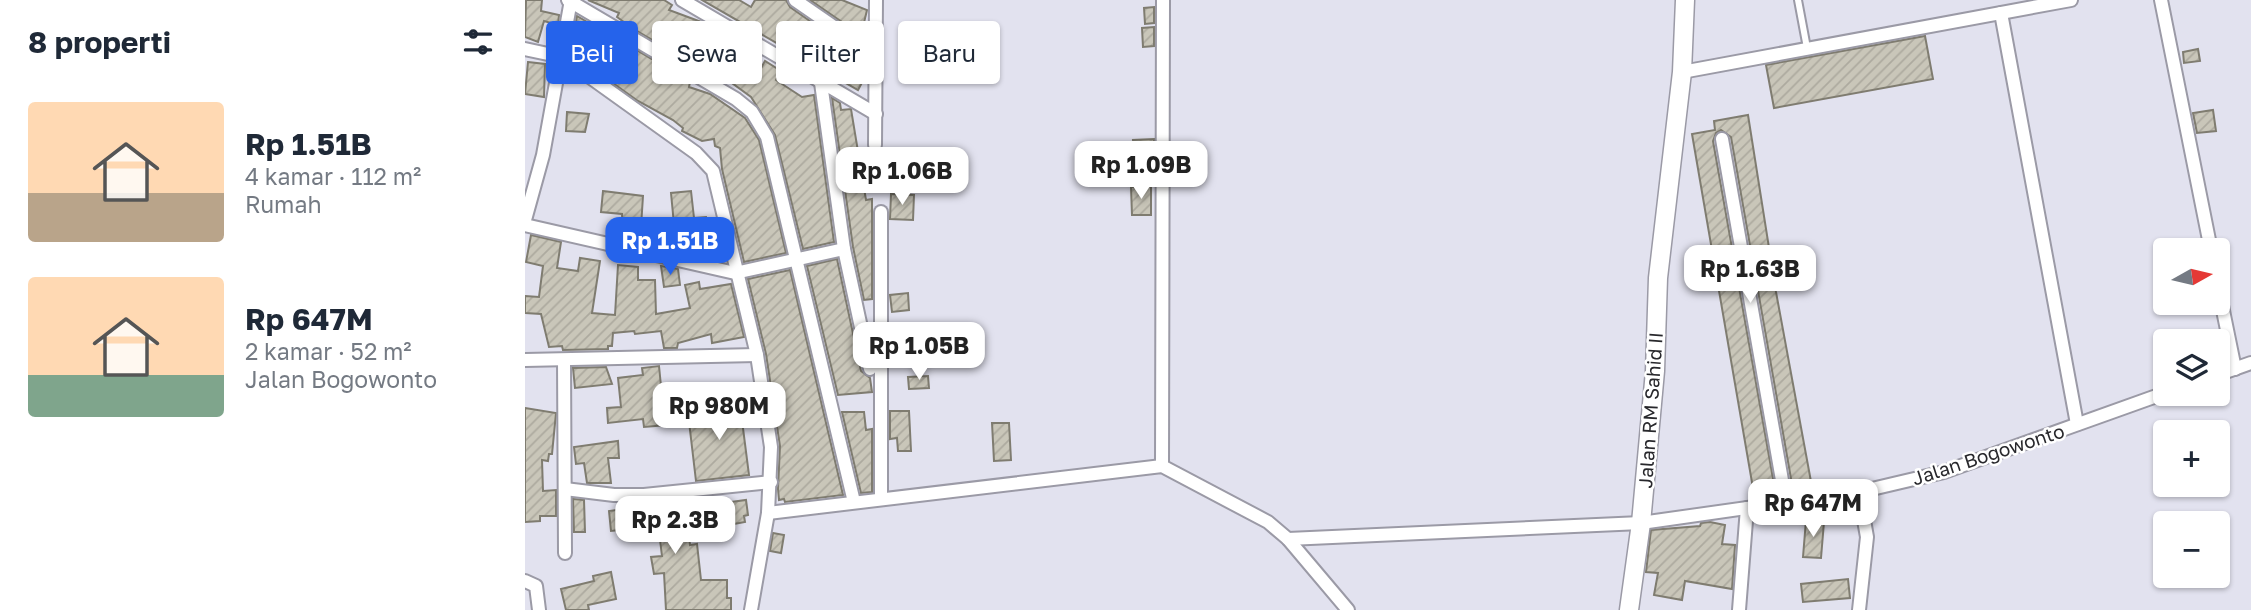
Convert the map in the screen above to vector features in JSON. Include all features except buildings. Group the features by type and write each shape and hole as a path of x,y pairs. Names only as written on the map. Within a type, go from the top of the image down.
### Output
{"street":[{"path":"567,21 570,0 736,99 752,112 767,137 854,502"},
{"path":"682,0 776,56"},
{"path":"795,0 825,21"},
{"path":"876,0 876,21"},
{"path":"1162,466 1163,0"},
{"name":"Jalan RM Sahid II","path":"1629,610 1641,523 1655,371 1658,278 1682,72 1685,0"},
{"path":"1682,72 2071,0"},
{"path":"2161,0 2209,238"},
{"path":"2001,13 2077,424"},
{"path":"525,49 546,54"},
{"path":"557,84 543,155 525,222 735,273 844,249"},
{"path":"600,84 708,162 716,180 735,273 757,355 771,447 768,513 751,610"},
{"path":"821,84 844,249 870,369"},
{"path":"823,84 876,114"},
{"path":"875,145 876,84"},
{"path":"1722,139 1786,503"},
{"path":"881,212 881,499"},
{"path":"2224,315 2235,369"},
{"path":"525,360 757,355"},
{"path":"565,360 565,553"},
{"path":"2230,371 2251,363"},
{"name":"Jalan Bogowonto","path":"1288,539 1641,523 1859,492 1944,472 2153,397"},
{"path":"768,513 1162,466 1248,510 1288,539 1348,610"},
{"path":"565,488 614,495 644,495 771,482"},
{"path":"1859,492 1867,537 1859,610"},
{"path":"1739,610 1747,508"},
{"path":"525,581 536,586 539,610"}],"lane":[{"path":"1798,0 1807,48"}]}
